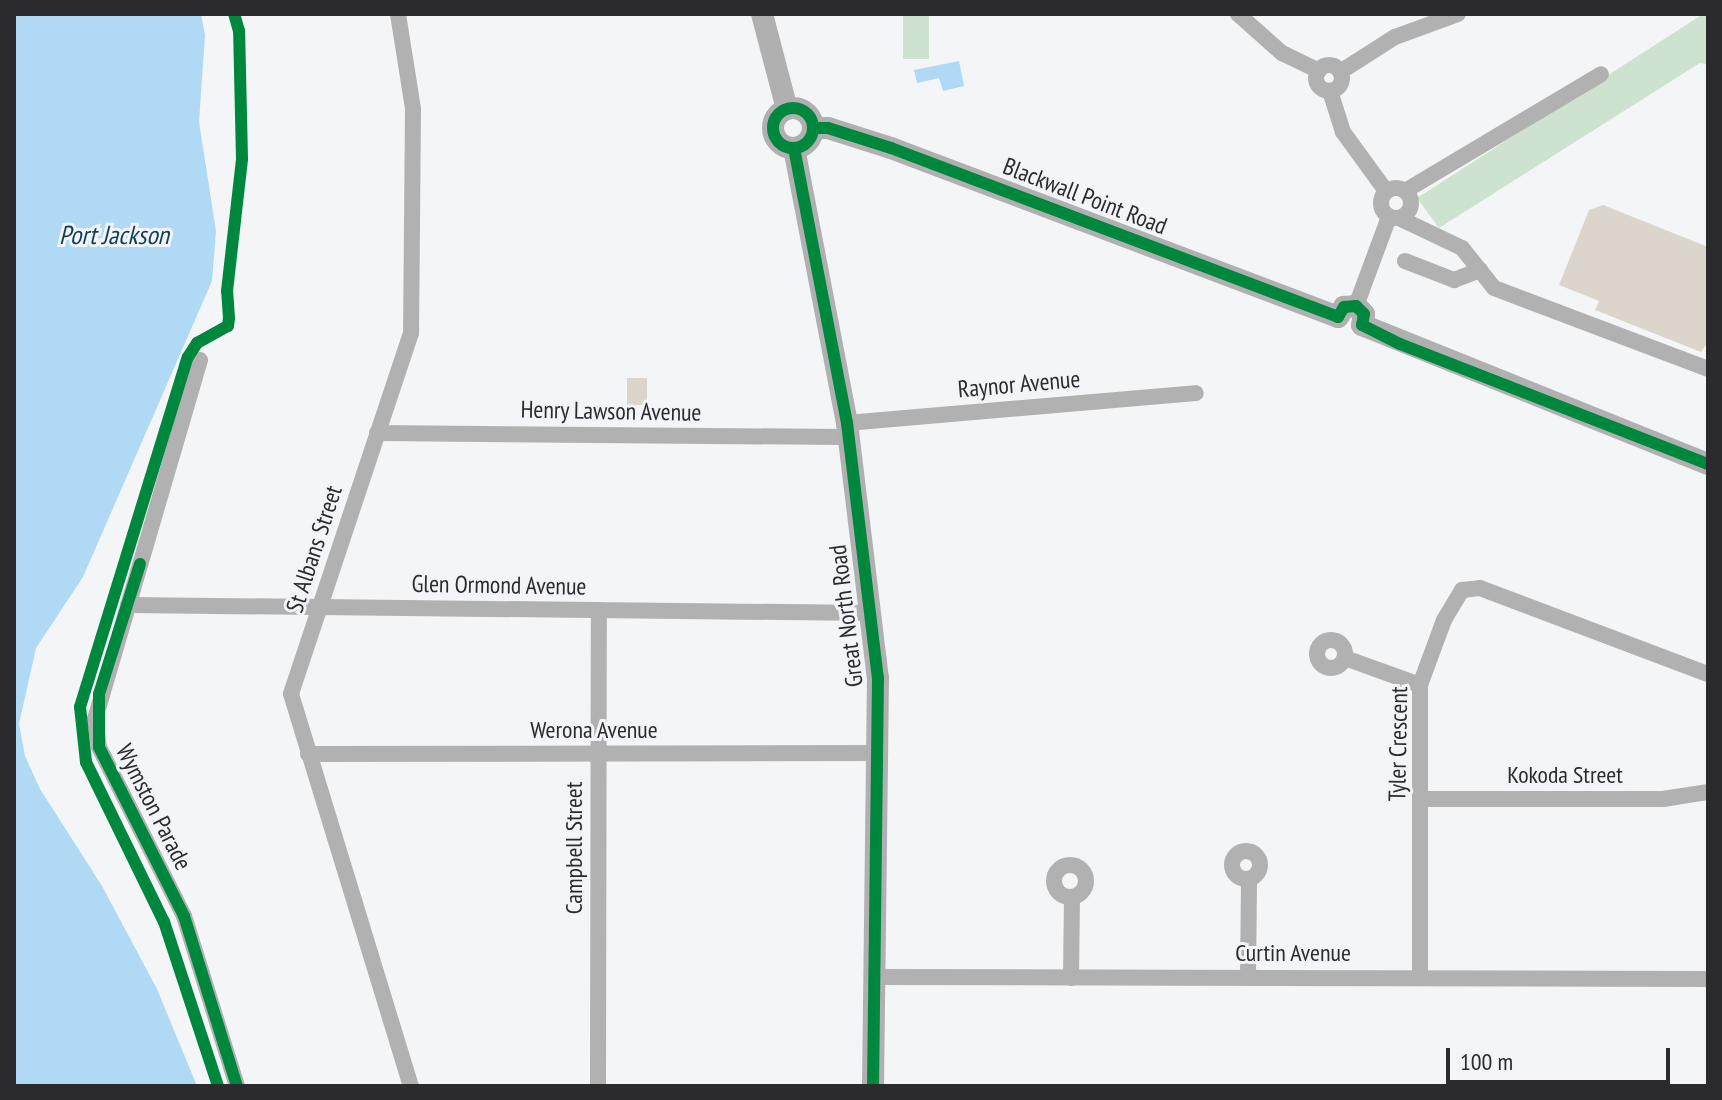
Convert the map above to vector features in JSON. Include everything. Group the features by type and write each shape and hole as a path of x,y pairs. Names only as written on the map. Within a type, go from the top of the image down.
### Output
{"street":[{"name":"St Albans Street","path":"398,14 413,109 411,333 291,694 411,1086"},
{"path":"762,14 787,109"},
{"path":"1238,14 1282,53 1319,71"},
{"path":"1340,72 1395,37 1458,14"},
{"path":"1319,71 1330,66 1340,72"},
{"path":"1319,71 1317,83 1330,91 1343,132 1386,191"},
{"path":"1330,91 1341,84 1340,72"},
{"path":"1386,191 1405,191 1601,74"},
{"path":"787,109 805,112 813,128 808,142 794,148 782,144 774,134 777,117 787,109"},
{"name":"Blackwall Point Road","path":"813,128 828,128 891,148 1352,316 1708,464"},
{"name":"Great North Road","path":"794,148 846,430 870,613 880,753 878,1016 873,1086"},
{"path":"1386,191 1380,205 1394,218 1462,248 1494,288 1708,369"},
{"path":"1352,316 1394,218 1410,209 1405,191"},
{"path":"1405,261 1454,280 1480,270"},
{"name":"Wymston Parade","path":"200,360 99,694 99,747 184,916 237,1086"},
{"name":"Raynor Avenue","path":"846,430 1196,393"},
{"name":"Henry Lawson Avenue","path":"377,433 846,430"},
{"name":"Tyler Crescent","path":"1420,977 1420,685 1451,607 1462,590 1480,588 1708,674"},
{"name":"Glen Ormond Avenue","path":"128,605 870,613"},
{"name":"Campbell Street","path":"598,1086 599,610"},
{"path":"1345,658 1420,685"},
{"name":"Werona Avenue","path":"308,754 880,753"},
{"name":"Kokoda Street","path":"1421,799 1663,799 1708,792"},
{"path":"1248,978 1249,879"},
{"path":"1071,978 1072,897"},
{"name":"Curtin Avenue","path":"878,977 1708,979"},
{"name":"Great North Road","path":"878,1016 885,1086"}],"green space":[{"path":"903,14 929,14 929,59 903,59"},
{"path":"1703,14 1708,14 1708,65 1700,63 1439,228 1417,198"}],"water":[{"name":"Port Jackson","path":"14,14 201,14 205,35 199,122 216,231 212,281 83,577 36,648 19,724 25,756 40,789 102,886 157,989 197,1086 14,1086"},
{"path":"959,61 964,86 943,91 939,78 917,83 914,70"}],"building":[{"path":"1603,205 1708,247 1708,342 1701,352 1595,310 1599,301 1559,285 1589,210"},
{"path":"627,378 647,378 647,405 627,405"}],"cycle path":[{"path":"218,1086 164,922 86,762 80,707 188,357 197,343 228,326 227,291 242,159 239,31 234,14"},
{"path":"793,108 807,114 813,128 807,142 793,148 779,142 773,128 779,114 793,108"},
{"path":"813,128 828,128 891,148 1338,317 1344,307 1356,306 1364,314 1362,325 1400,344 1708,464"},
{"path":"794,148 847,423 878,678 873,1086"},
{"path":"140,564 99,694 99,747 184,916 237,1086"}]}
